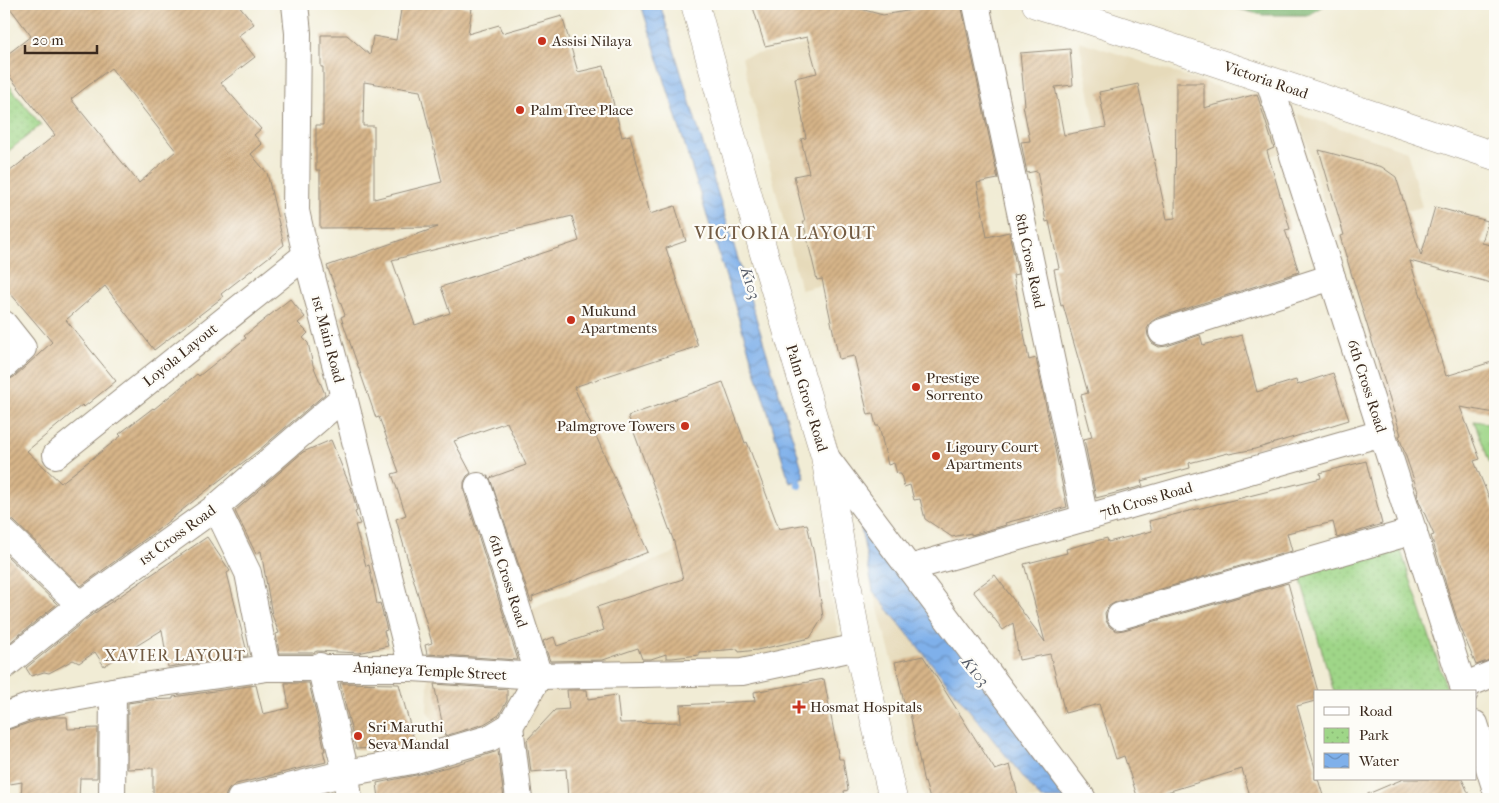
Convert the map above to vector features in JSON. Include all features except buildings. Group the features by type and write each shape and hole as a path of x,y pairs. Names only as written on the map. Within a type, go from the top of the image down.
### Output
{"street":[{"name":"1st Main Road","path":"295,4 298,33 296,211 412,668"},
{"name":"Palm Grove Road","path":"695,4 762,250 825,456 858,647 893,799"},
{"path":"706,46 713,4"},
{"name":"8th Cross Road","path":"976,4 1085,518"},
{"name":"Victoria Road","path":"1036,4 1495,156"},
{"name":"6th Cross Road","path":"1269,81 1464,689"},
{"name":"Loyola Layout","path":"56,455 306,255"},
{"path":"1162,332 1332,277"},
{"path":"4,324 23,348 4,366"},
{"name":"1st Cross Road","path":"5,663 80,605 216,507 344,397"},
{"name":"7th Cross Road","path":"910,568 1382,433"},
{"path":"825,456 1083,799"},
{"name":"6th Cross Road","path":"478,486 539,676"},
{"path":"216,507 248,573 267,668"},
{"path":"1120,616 1414,531"},
{"path":"4,532 80,605"},
{"name":"Anjaneya Temple Street","path":"4,716 31,706 113,691 267,668 320,666 412,668 539,676 742,672 858,647"},
{"path":"320,666 346,773 349,799"},
{"path":"1464,689 1495,673"},
{"path":"240,799 346,773 412,761 490,738 510,726 539,676"},
{"path":"112,799 113,691"},
{"path":"510,726 518,799"},
{"path":"1476,727 1495,786"}],"shaded area":[{"path":"891,28 946,255 801,290 742,57"},
{"path":"1079,41 1264,102 1282,151 1221,181 1124,275"},
{"path":"1298,114 1407,151 1422,207 1332,229"},
{"path":"681,550 765,593 828,582 843,656 581,680 584,733 538,735 539,773 456,783 446,739 427,711 429,657 530,656 520,613"},
{"path":"873,591 1041,799 924,799 892,660"}],"green space":[{"path":"1219,4 1327,4 1309,15 1262,15"},
{"path":"4,79 41,125 6,153 4,150"},
{"path":"1474,421 1495,424 1495,477"},
{"path":"1400,548 1447,690 1333,690 1299,574"}],"water":[{"path":"641,4 660,4 805,478 790,483"},
{"path":"859,518 1077,799 1041,799 873,591"}],"waterway":[{"name":"K103","path":"795,472 799,485"}],"place":[{"name":"Assisi Nilaya","path":"542,41"},
{"name":"Palm Tree Place","path":"520,110"},
{"name":"Mukund Apartments","path":"571,320"},
{"name":"Prestige Sorrento","path":"916,387"},
{"name":"Palmgrove Towers","path":"685,426"},
{"name":"Ligoury Court Apartments","path":"936,456"},
{"name":"Hosmat Hospitals","path":"799,707"},
{"name":"Sri Maruthi Seva Mandal","path":"358,736"}],"district":[{"name":"VICTORIA LAYOUT","path":"785,233"},
{"name":"XAVIER LAYOUT","path":"175,655"}]}
